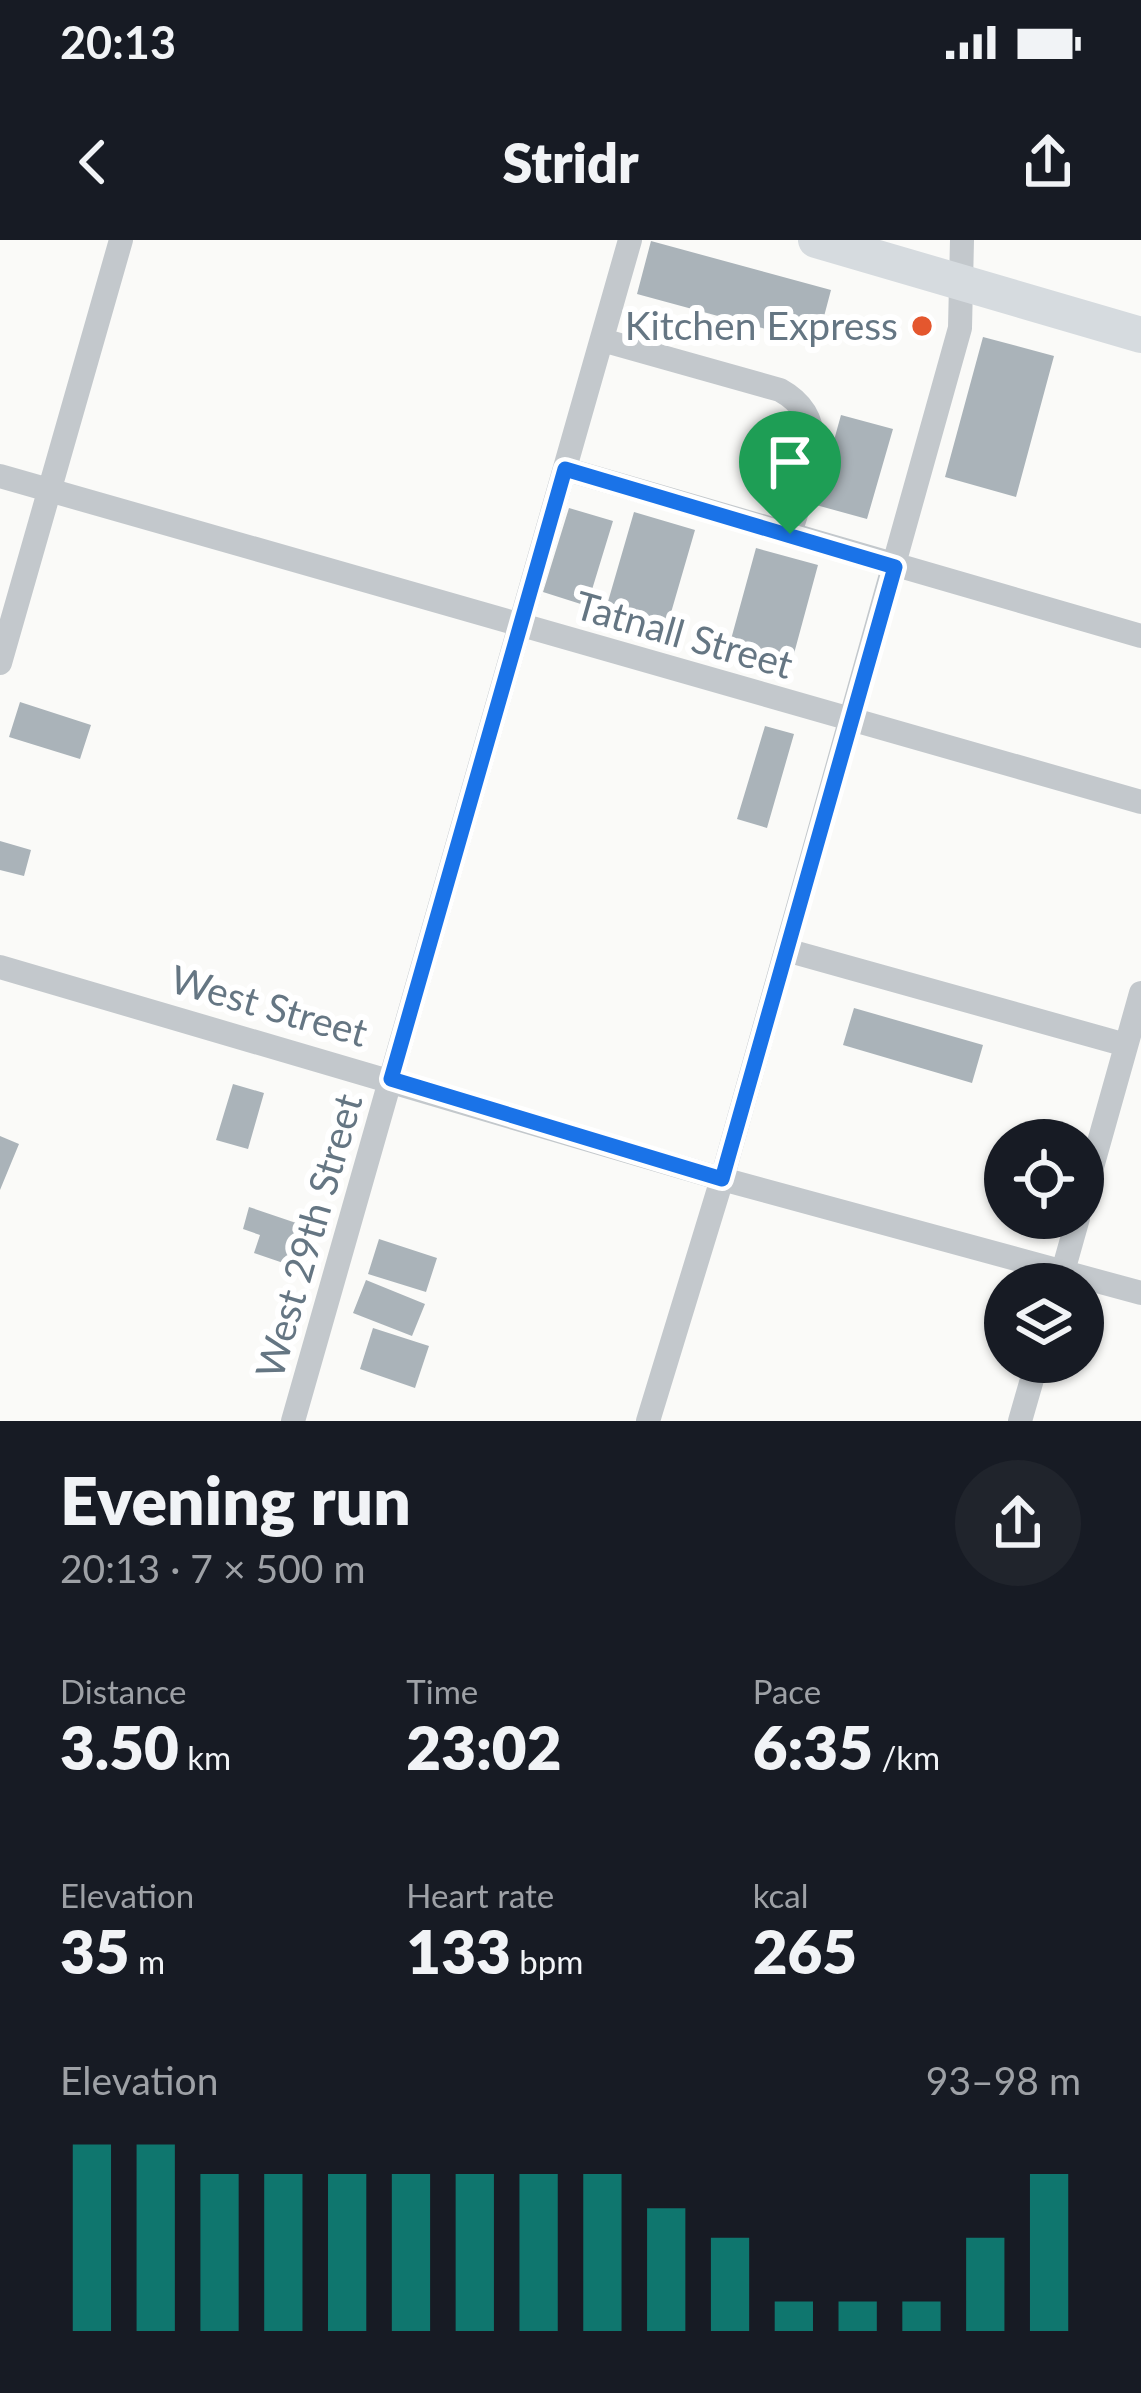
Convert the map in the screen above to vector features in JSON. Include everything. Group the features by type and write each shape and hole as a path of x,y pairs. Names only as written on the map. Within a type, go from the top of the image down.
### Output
{"main road":[{"path":"816,240 1141,335"}],"street":[{"path":"0,663 121,240"},
{"name":"West 29th Street","path":"293,1421 630,240"},
{"path":"648,1421 722,1179 960,328 965,283 962,240"},
{"path":"602,340 780,390 804,407 812,418 814,446 790,534"},
{"path":"565,469 1141,635"},
{"name":"Tatnall Street","path":"0,476 1141,802"},
{"path":"787,950 1126,1046"},
{"name":"West Street","path":"0,967 1013,1263"},
{"path":"1104,1124 1141,993"},
{"name":"West Street","path":"1104,1286 1141,1293"},
{"path":"1020,1421 1031,1383"}],"building":[{"path":"651,241 831,290 817,343 637,294"},
{"path":"983,337 1054,356 1016,497 945,477"},
{"path":"841,415 893,429 867,519 816,505"},
{"path":"569,508 613,521 587,606 543,592"},
{"path":"634,512 695,530 668,623 607,605"},
{"path":"756,548 818,565 792,661 730,643"},
{"path":"20,702 91,725 80,759 9,737"},
{"path":"765,726 794,734 767,828 737,819"},
{"path":"0,841 31,850 24,876 0,870"},
{"path":"854,1008 983,1045 972,1083 843,1045"},
{"path":"233,1084 264,1093 248,1149 216,1140"},
{"path":"0,1136 19,1144 0,1190"},
{"path":"249,1207 308,1227 295,1267 254,1253 260,1235 243,1229"},
{"path":"379,1239 437,1258 426,1292 368,1274"},
{"path":"366,1280 425,1304 412,1336 353,1313"},
{"path":"373,1328 429,1346 415,1388 360,1369"}],"place":[{"name":"Kitchen Express","path":"922,326"}],"route":[{"path":"565,469 790,534 895,567 722,1179 391,1079 565,469"}]}
